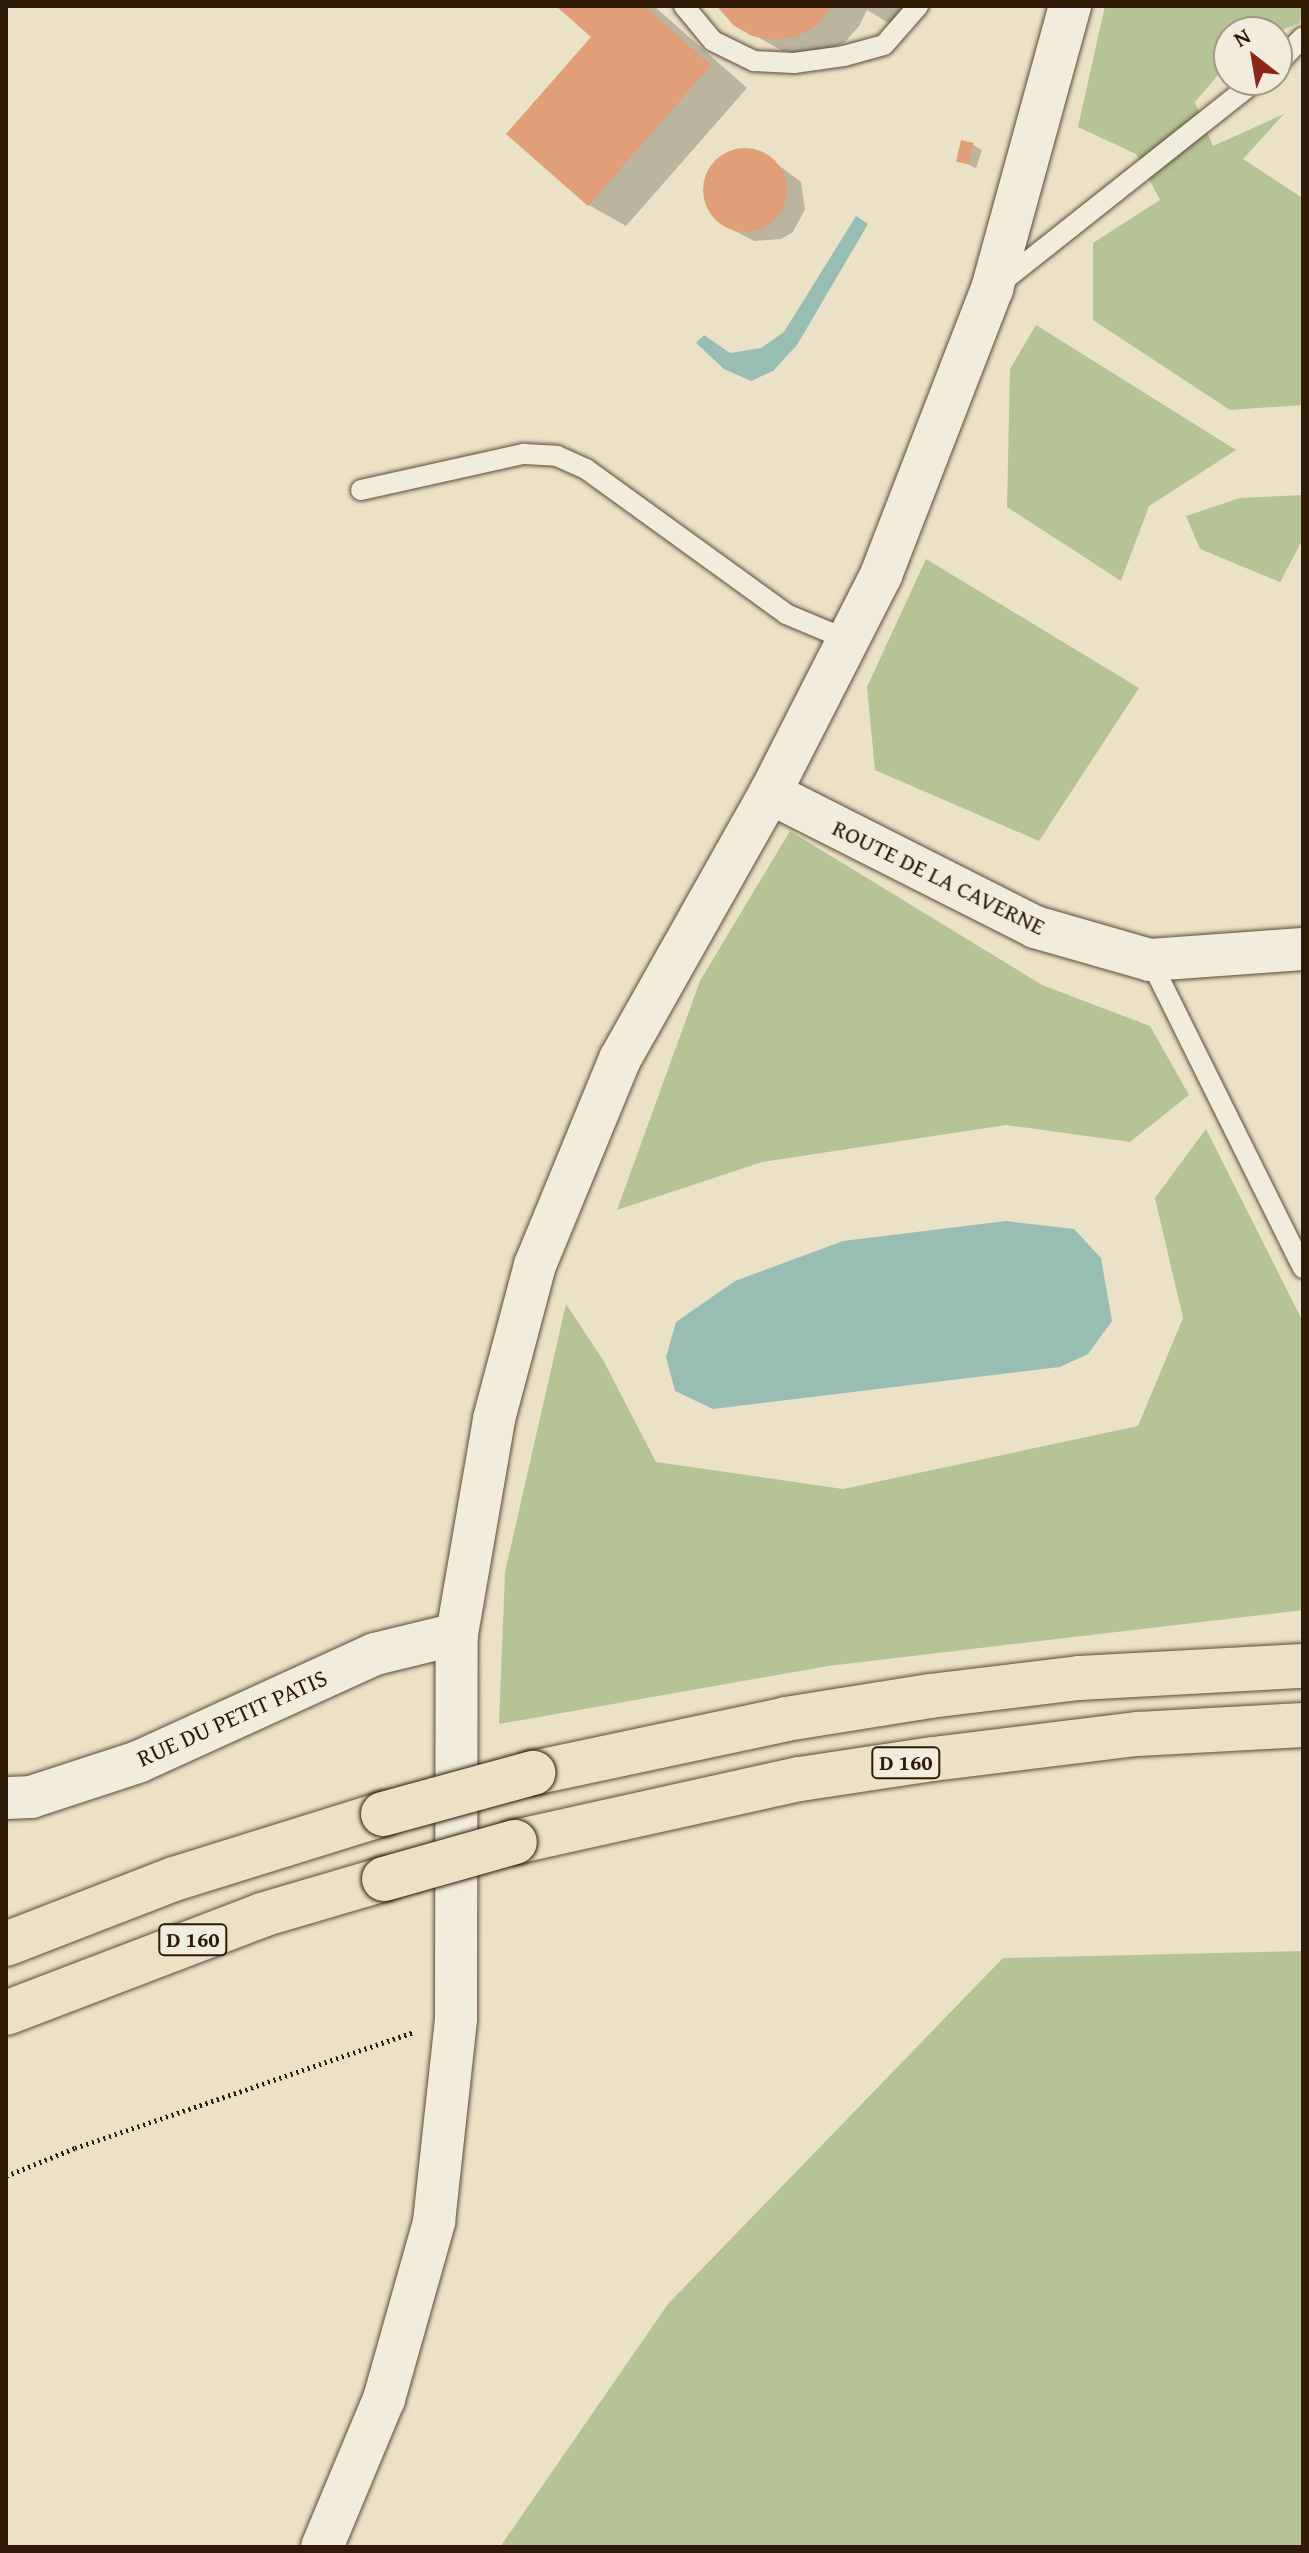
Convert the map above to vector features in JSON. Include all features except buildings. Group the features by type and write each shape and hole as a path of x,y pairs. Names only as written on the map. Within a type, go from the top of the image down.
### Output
{"highway":[{"name":"D 160","path":"6,1944 174,1879 383,1814 533,1773 786,1719 930,1696 1079,1678 1303,1666"},
{"name":"D 160","path":"6,2013 262,1915 515,1842 800,1779 919,1761 1138,1734 1303,1725"}],"street":[{"path":"322,2547 384,2399 434,2222 456,2018 457,1634 494,1419 535,1265 620,1059 770,793 881,575 992,289 1070,6"},
{"name":"ROUTE DE LA CAVERNE","path":"770,793 1035,927 1150,960 1303,949"},
{"name":"RUE DU PETIT PATIS","path":"6,1798 31,1797 138,1762 375,1654 457,1634"}],"lane":[{"path":"684,6 713,41 754,61 794,63 844,56 884,45 918,6"},
{"path":"992,289 1237,96"},
{"path":"361,490 524,454 557,456 586,469 786,614 848,640"},
{"path":"1150,960 1303,1268"}],"path":[{"path":"6,2176 75,2148 456,2018"}],"green space":[{"path":"1105,6 1303,6 1300,23 1293,26 1293,16 1213,16 1213,81 1195,102 1213,146 1284,114 1243,159 1301,197 1303,194 1303,405 1230,410 1093,320 1093,243 1160,200 1136,154 1078,127"},
{"path":"1036,325 1236,450 1149,506 1121,581 1007,507 1010,369"},
{"path":"1303,495 1303,539 1280,582 1200,549 1186,516 1240,498"},
{"path":"926,559 1139,688 1039,841 875,770 867,687"},
{"path":"790,831 1042,985 1150,1026 1189,1095 1130,1142 1006,1125 762,1162 617,1210 700,981"},
{"path":"1206,1129 1303,1322 1303,1610 828,1666 499,1724 505,1572 566,1304 603,1360 656,1462 843,1489 1138,1426 1183,1318 1155,1198"},
{"path":"1303,1951 1303,2547 500,2547 668,2304 1003,1958"}],"water":[{"path":"856,216 868,224 797,345 773,371 751,381 724,369 696,343 704,335 730,353 761,348 784,332"},
{"path":"1006,1221 1074,1229 1101,1258 1112,1321 1088,1354 1060,1367 713,1409 675,1391 666,1357 676,1322 735,1281 843,1241"}]}
